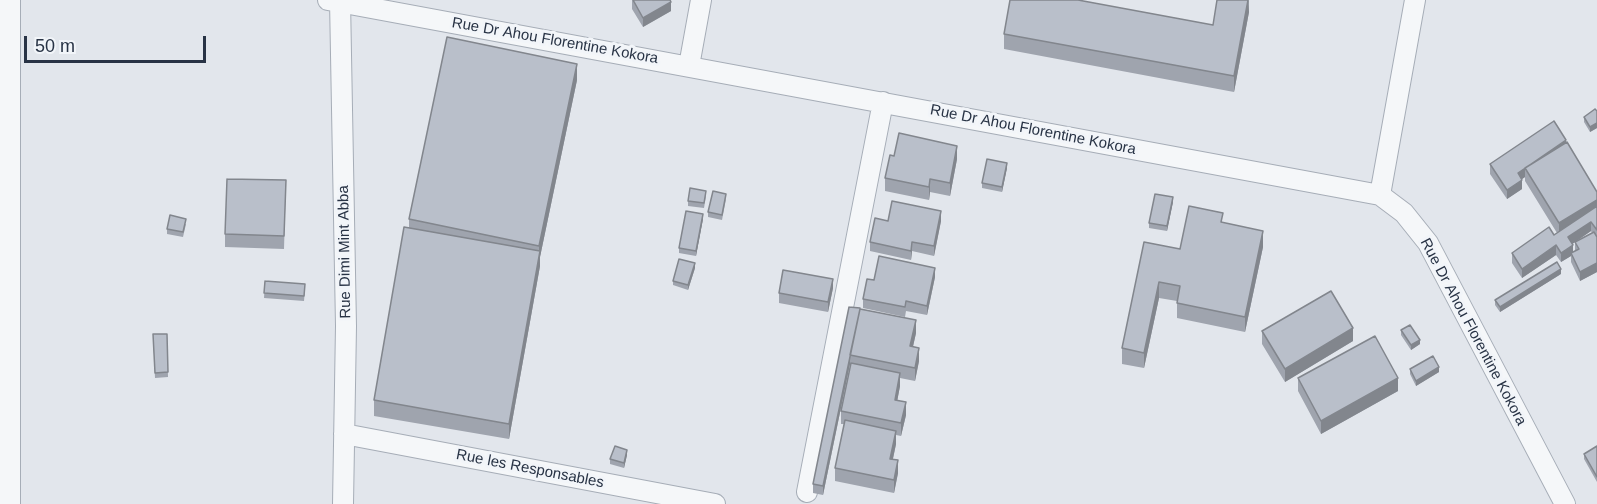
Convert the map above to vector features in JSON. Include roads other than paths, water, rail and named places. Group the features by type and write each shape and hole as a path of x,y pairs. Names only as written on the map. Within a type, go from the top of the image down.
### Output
{"street":[{"path":"10,0 10,504"},
{"path":"689,66 701,0"},
{"path":"1380,195 1415,0"},
{"name":"Rue Dr Ahou Florentine Kokora","path":"336,1 1380,195 1404,213 1428,243 1560,502"},
{"name":"Rue Dimi Mint Abba","path":"336,1 346,326 343,504"},
{"path":"807,492 884,102"},
{"name":"Rue les Responsables","path":"344,434 715,504"}]}
